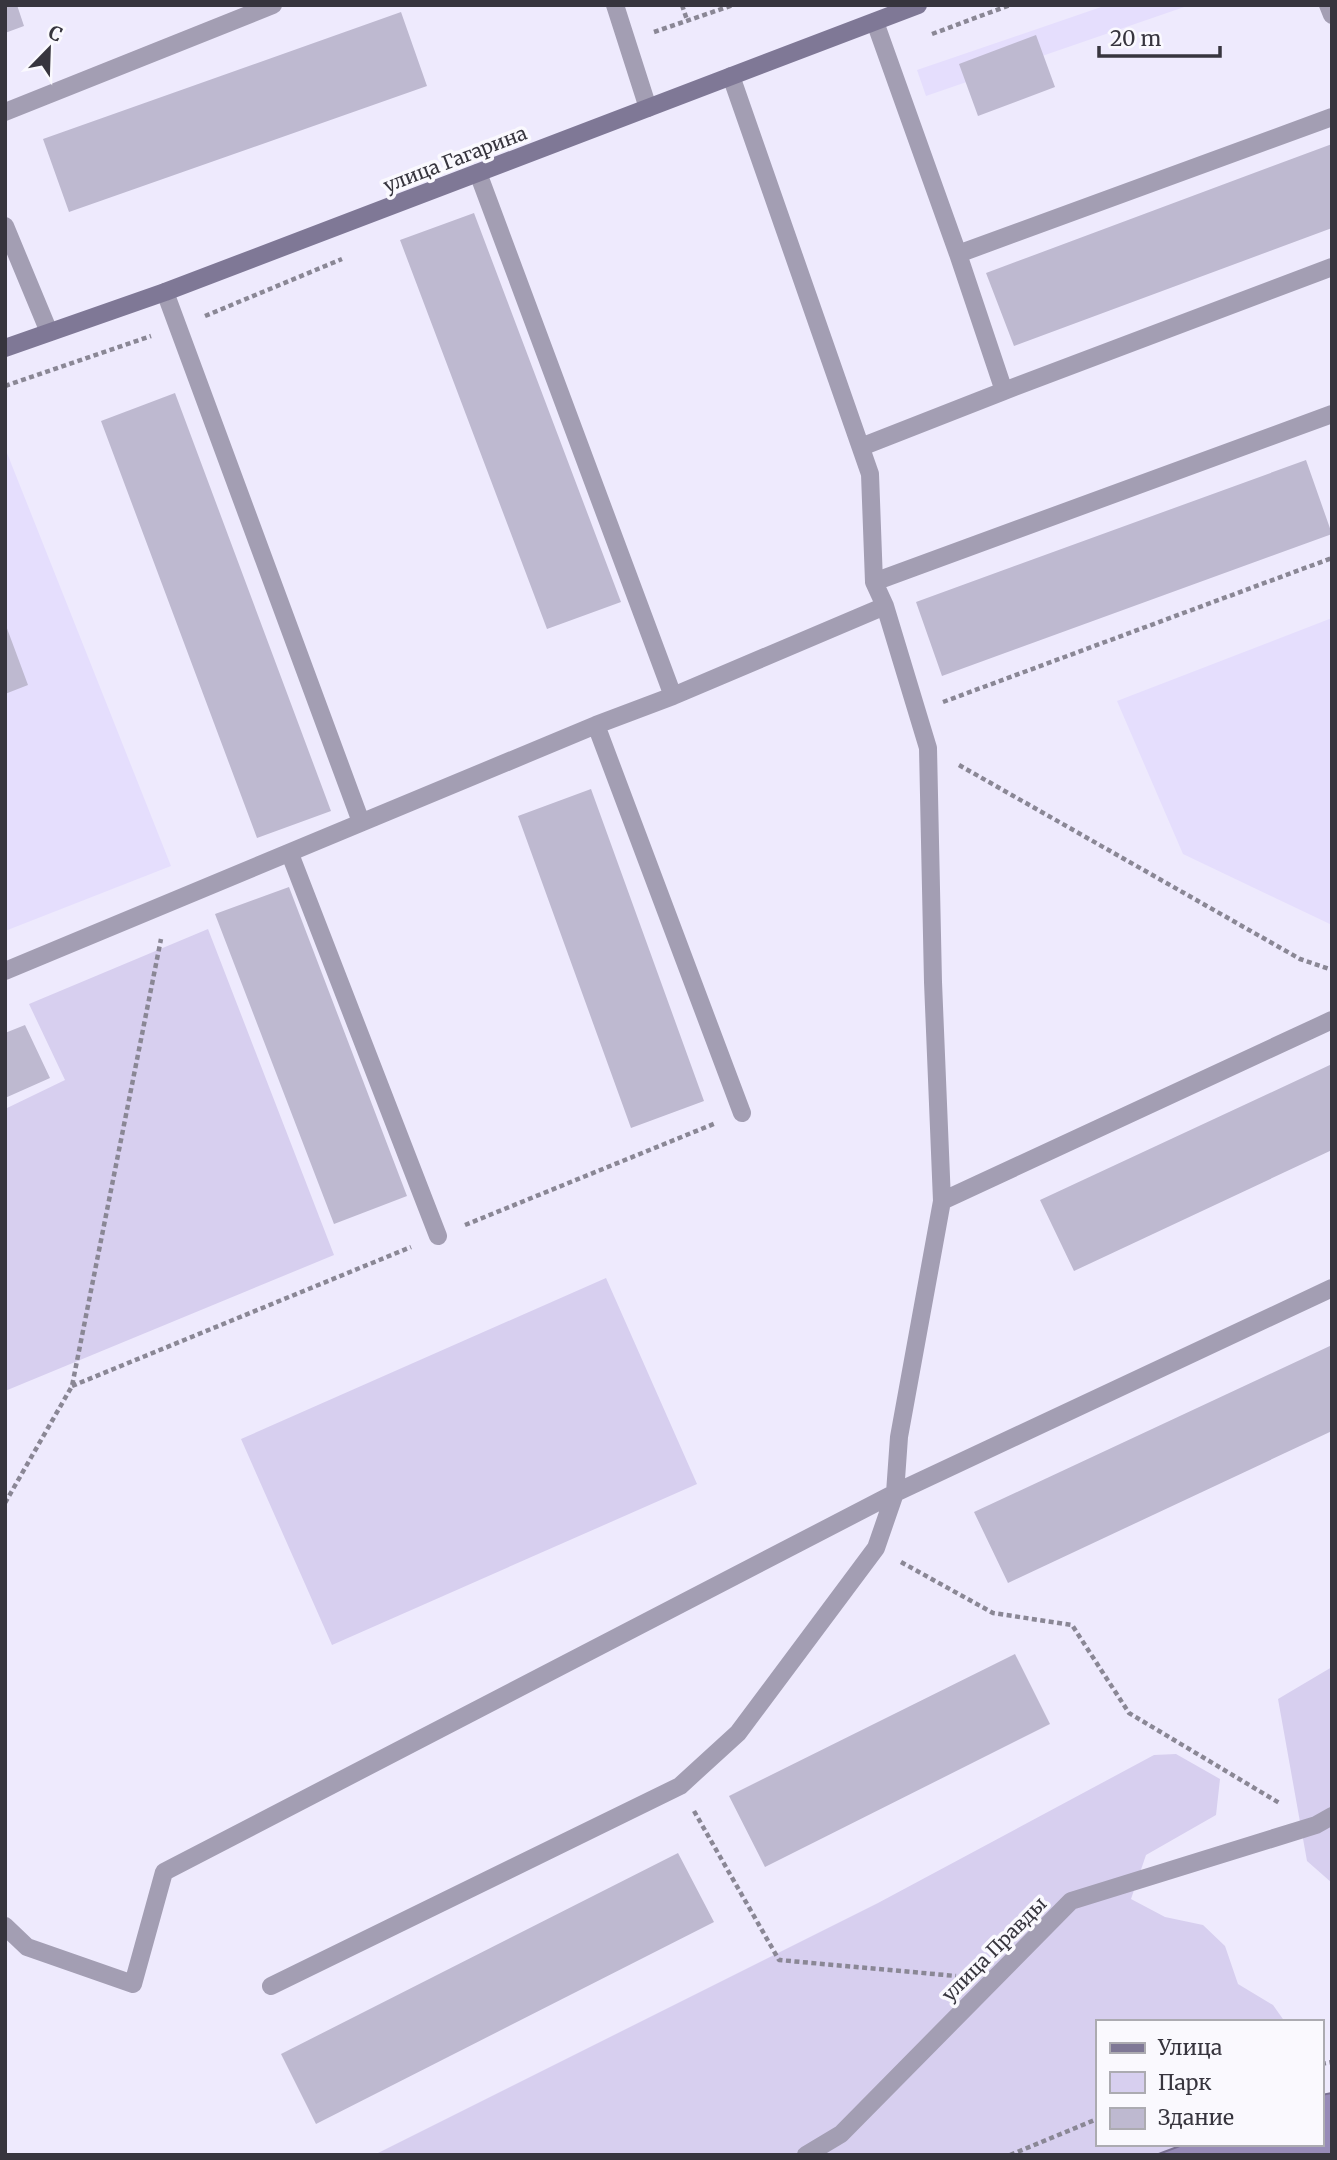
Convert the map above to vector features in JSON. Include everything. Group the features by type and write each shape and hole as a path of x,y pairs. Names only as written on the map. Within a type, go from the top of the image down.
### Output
{"main road":[{"name":"улица Гагарина","path":"5,348 165,292 918,5"}],"street":[{"path":"5,112 273,5"},
{"path":"615,5 648,108"},
{"path":"1328,5 1332,15"},
{"path":"875,22 1004,391"},
{"path":"271,1986 680,1786 738,1733 876,1548 895,1493 899,1437 942,1201 933,982 928,748 885,606 874,582 870,474 731,76"},
{"path":"958,254 1332,117"},
{"path":"478,173 673,696"},
{"path":"5,226 49,332"},
{"path":"861,447 1332,267"},
{"path":"165,292 361,822"},
{"path":"874,582 1332,414"},
{"path":"5,971 885,606"},
{"path":"596,725 743,1113"},
{"path":"290,854 438,1236"},
{"path":"942,1201 1332,1020"},
{"path":"5,1926 27,1947 133,1984 164,1872 895,1493 1332,1288"},
{"name":"улица Правды","path":"806,2155 841,2134 1071,1901 1324,1821"}],"path":[{"path":"682,5 687,20"},
{"path":"627,41 733,5"},
{"path":"916,712 1332,558"},
{"path":"928,748 1300,959 1332,970"},
{"path":"5,1503 72,1386 168,905"},
{"path":"72,1386 743,1113"},
{"path":"876,1548 993,1613 1072,1625 1129,1713 1324,1821"},
{"path":"680,1786 779,1959 994,1979"},
{"path":"1010,2155 1096,2119"}],"shaded area":[{"path":"1107,5 1190,5 926,96 917,70"},
{"path":"5,448 171,866 5,931"},
{"path":"1332,618 1332,925 1183,854 1117,701"},
{"path":"1332,2093 1332,2155 1156,2155 1180,2146 1323,2146 1323,2095"}],"green space":[{"path":"208,929 334,1255 5,1391 5,1109 65,1080 29,1004"},
{"path":"606,1278 697,1484 332,1645 241,1439"},
{"path":"1332,1667 1332,1883 1307,1861 1278,1699"},
{"path":"1176,1754 1220,1779 1216,1815 1146,1855 1131,1899 1165,1917 1203,1925 1225,1946 1238,1984 1273,2005 1284,2020 1096,2020 1096,2146 1180,2146 1156,2155 374,2155 878,1903 1154,1755"}],"building":[{"path":"5,5 17,5 24,26 5,33"},
{"path":"401,12 427,86 69,212 43,139"},
{"path":"1036,35 1055,87 978,116 959,64"},
{"path":"1332,144 1332,228 1014,346 986,273"},
{"path":"474,213 621,602 547,629 400,240"},
{"path":"175,393 331,811 257,838 101,421"},
{"path":"1306,460 1332,534 942,676 916,602"},
{"path":"5,623 28,685 5,694"},
{"path":"591,789 704,1101 631,1128 518,816"},
{"path":"289,887 407,1196 334,1224 215,914"},
{"path":"25,1025 50,1078 5,1098 5,1033"},
{"path":"1332,1064 1332,1150 1074,1271 1040,1200"},
{"path":"1332,1345 1332,1431 1008,1583 974,1512"},
{"path":"1015,1654 1050,1724 765,1867 729,1796"},
{"path":"678,1853 714,1922 316,2124 281,2054"}]}
